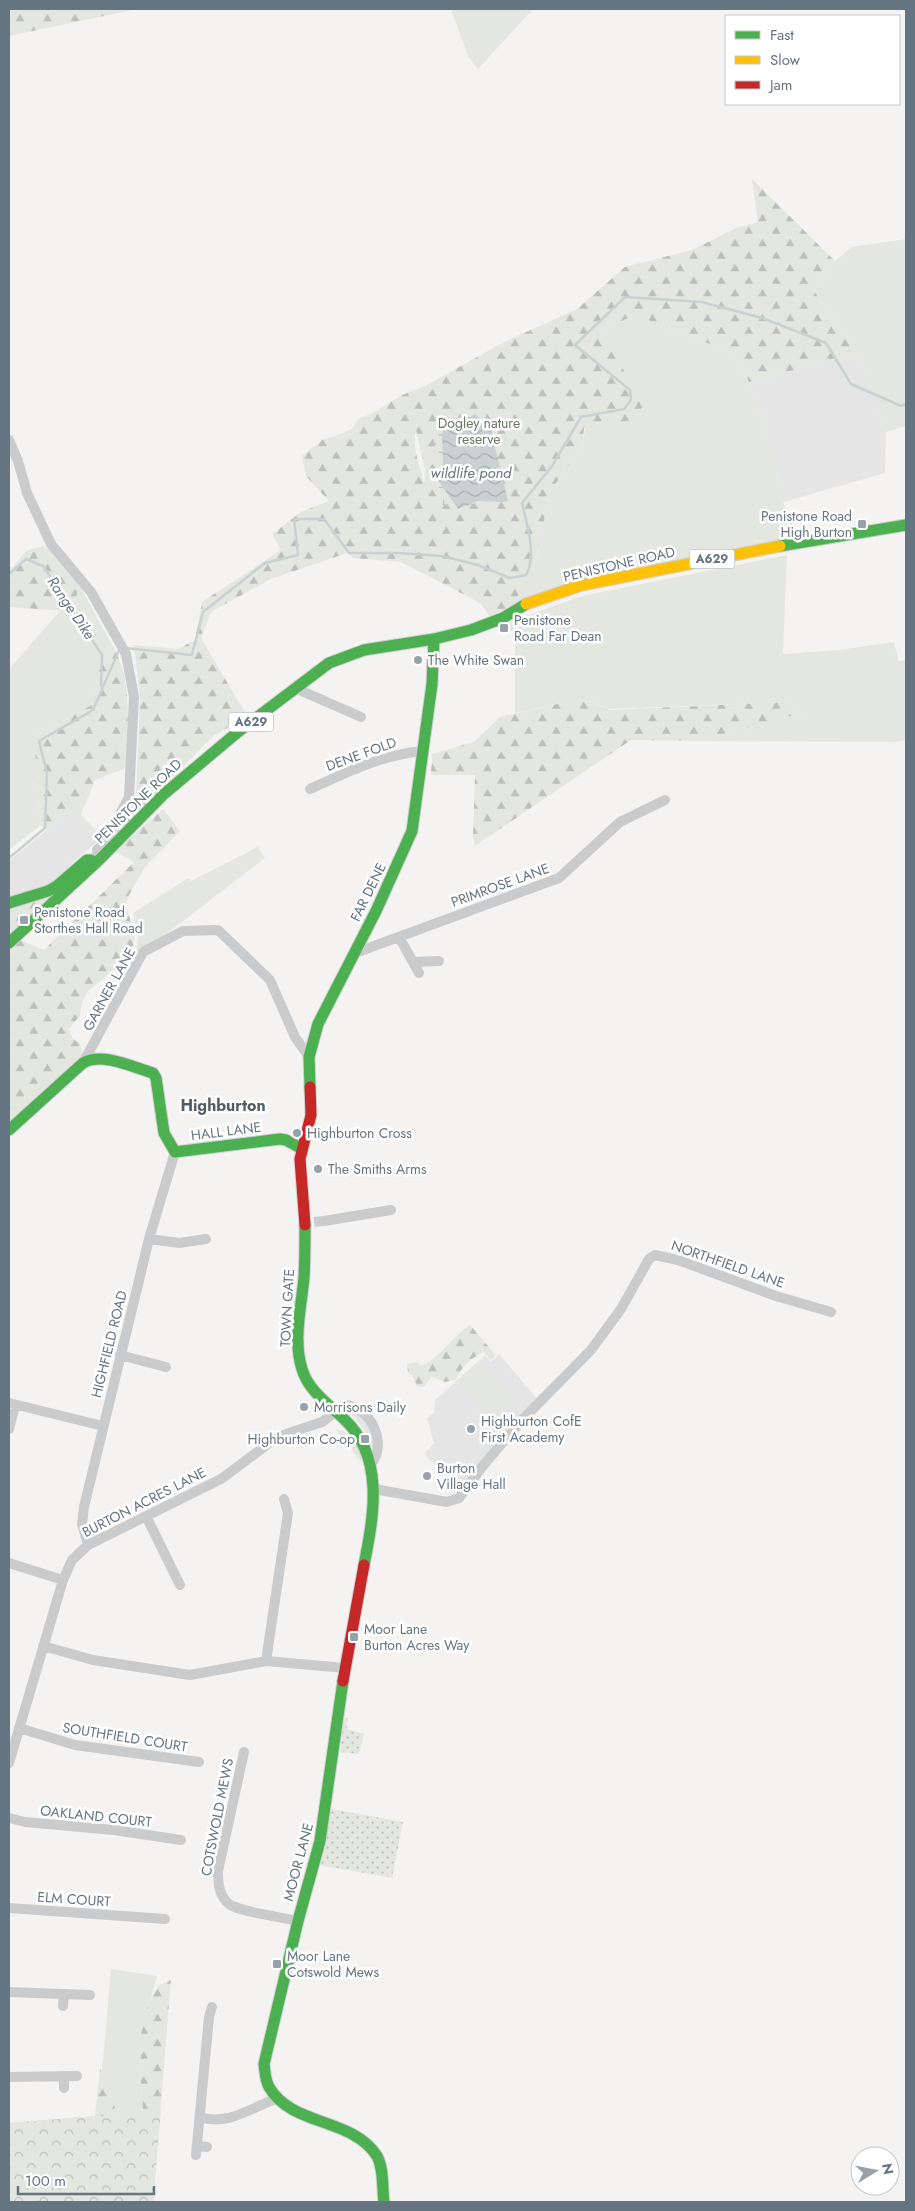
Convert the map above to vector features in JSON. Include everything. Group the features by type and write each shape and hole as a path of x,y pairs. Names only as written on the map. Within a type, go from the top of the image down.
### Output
{"main road":[{"name":"PENISTONE ROAD","path":"9,943 99,860 164,794 294,688 329,663 364,650 434,639 471,630 503,618 521,606 582,585 808,540 906,525"},
{"name":"FAR DENE","path":"302,1149 308,1133 311,1115 309,1057 318,1024 355,953 407,844 414,817 432,684 434,639"},
{"path":"9,903 48,891 57,886 87,860 99,860"},
{"name":"HALL LANE","path":"83,1063 101,1058 153,1073 156,1078 164,1133 175,1152 280,1139 286,1140 302,1149"},
{"path":"9,1130 83,1063"},
{"name":"TOWN GATE","path":"302,1149 300,1172 314,1222 304,1276 298,1342 300,1361 302,1371 311,1388 336,1411"},
{"name":"MOOR LANE","path":"276,2099 269,2089 264,2076 264,2056 324,1823 345,1668 370,1527 374,1489 371,1464 358,1435 336,1411"},
{"path":"276,2099 282,2104 348,2133 368,2145 376,2154 380,2164 384,2202"}],"street":[{"path":"9,440 27,493 51,544 91,592 126,654 134,698 129,797 106,840 97,850 99,860"},
{"path":"294,688 361,717"},
{"name":"DENE FOLD","path":"310,788 382,758 400,753 422,751"},
{"name":"PRIMROSE LANE","path":"355,953 559,878 620,822 665,800"},
{"name":"GARNER LANE","path":"83,1063 143,952 183,931 218,930 270,980 295,1037 309,1057"},
{"path":"399,936 419,973"},
{"path":"413,962 439,961"},
{"name":"HIGHFIELD ROAD","path":"88,1545 82,1515 149,1238 175,1152"},
{"path":"314,1222 391,1210"},
{"path":"149,1238 179,1243 206,1239"},
{"name":"NORTHFIELD LANE","path":"374,1489 447,1502 459,1498 482,1467 520,1423 592,1350 621,1309 649,1259 655,1255 678,1260 776,1296 831,1312"},
{"path":"120,1355 166,1367"},
{"path":"9,1429 12,1404 103,1426"},
{"name":"MOOR LANE","path":"336,1411 345,1405 350,1405 361,1411 372,1424 378,1445 377,1454 371,1464"},
{"name":"BURTON ACRES LANE","path":"9,1763 63,1580 72,1560 88,1545 220,1479 272,1441 286,1434 322,1422 336,1411"},
{"path":"266,1661 288,1513 284,1499"},
{"path":"146,1516 180,1585"},
{"path":"9,1563 63,1580"},
{"path":"43,1646 93,1660 190,1675 266,1661 345,1668"},
{"name":"SOUTHFIELD COURT","path":"19,1728 76,1745 199,1762"},
{"name":"COTSWOLD MEWS","path":"244,1752 218,1871 220,1889 229,1904 239,1908 298,1920"},
{"name":"OAKLAND COURT","path":"9,1818 24,1822 114,1830 181,1840"},
{"name":"ELM COURT","path":"9,1908 137,1920 165,1919"},
{"path":"9,1992 90,1995"},
{"path":"63,2006 64,1994"},
{"path":"200,2149 200,2116 212,2007"},
{"path":"64,2076 64,2088"},
{"path":"9,2077 76,2076"},
{"path":"200,2116 215,2120 228,2119 276,2099"}],"shaded area":[{"path":"858,353 886,432 885,473 783,502 767,434 749,382"},
{"path":"74,808 103,837 73,862 52,885 9,898 9,861"},
{"name":"Highburton CofE First Academy","path":"499,1354 538,1400 460,1489 424,1454 434,1443 427,1418 434,1412 435,1400 485,1355 491,1362"}],"green space":[{"path":"9,9 137,9 9,36"},
{"path":"451,9 533,9 478,69 468,56"},
{"name":"Dogley nature reserve","path":"752,179 835,261 814,291 858,353 749,382 733,353 635,315 600,331 645,405 628,421 584,428 582,449 550,491 535,565 530,575 518,585 519,602 491,618 480,603 401,562 353,558 347,553 271,579 211,612 201,638 247,716 212,737 116,834 136,797 140,698 134,645 178,649 195,640 202,602 281,550 272,534 301,512 329,501 306,476 302,456 322,440 353,428 358,419 373,413 402,395 427,385 504,342 577,309 625,267 692,250 736,228 758,222","holes":["416,430 425,471 424,484 416,450"]},
{"path":"906,239 906,426 886,432 858,353 814,291 835,261 852,247"},
{"path":"635,315 733,353 749,382 767,434 783,502 793,524 785,540 519,602 518,585 530,575 535,565 550,491 582,449 600,331"},
{"path":"464,416 471,418 443,471 437,459 433,435"},
{"path":"437,480 483,499 462,507 441,504 432,489"},
{"path":"43,546 54,552 80,586 76,597 64,611 9,607 9,568 13,567 26,551"},
{"path":"787,555 783,654 839,650 894,642 899,661 906,660 906,740 894,742 697,741 802,713 788,702 610,709 579,699 515,713 515,633 501,625 582,596"},
{"path":"80,586 112,645 97,675 90,706 34,737 41,825 9,850 9,669 59,612 70,605"},
{"path":"112,645 124,674 128,705 126,768 95,780 80,817 73,809 47,830 41,825 34,737 90,706 97,675"},
{"path":"579,699 611,710 788,702 802,713 697,741 631,740 475,846 473,838 475,775 431,775 432,754 474,742 500,717"},
{"path":"163,809 180,831 145,867 129,895 126,905 135,936 132,951 127,959 88,991 82,1003 80,1016 69,1030 73,1039 80,1043 82,1052 79,1060 9,1124 9,950 20,940 44,950 134,862 115,851"},
{"path":"258,847 265,858 135,958 138,938 133,913 188,878 191,881"},
{"path":"51,895 9,936 9,907"},
{"path":"470,1325 494,1353 493,1359 491,1360 483,1352 470,1360 461,1370 456,1380 445,1382 432,1377 424,1387 417,1386 412,1375 408,1373 407,1364 417,1362 421,1365 432,1360"},
{"path":"480,1362 515,1399 494,1419 459,1382"},
{"path":"347,1408 362,1417 370,1428 373,1441 373,1458 367,1434"},
{"path":"335,1429 344,1431 361,1451 362,1463"},
{"path":"344,1718 348,1718 347,1729 364,1734 359,1754 340,1752"},
{"path":"331,1809 403,1822 392,1878 320,1865"},
{"path":"111,1969 157,1976 141,2034 140,2068 143,2113 95,2116 103,2061"},
{"path":"171,1980 153,2202 133,2202 123,2145 143,2112 140,2068 141,2034 147,2007 159,1985"},
{"path":"100,2069 113,2095 115,2108 114,2123 9,2123 95,2116"},
{"path":"161,2111 153,2202 9,2202 9,2123"}],"water":[{"name":"wildlife pond","path":"475,414 491,430 508,501 478,501 458,509 438,480 443,463 442,433"}],"waterway":[{"path":"125,648 192,655 203,612 265,563 298,555 294,519 324,519 349,553 398,553 442,556 478,565 510,578 526,575 531,559 531,549 522,503 552,466 581,417 624,409 631,400 630,390 575,345 625,297 702,302 762,318 826,343 851,384 901,406 906,404"},
{"name":"Range Dike","path":"9,574 26,559 43,566 102,655 101,686"},
{"path":"9,858 45,828 47,773 39,741 93,710 120,648"}],"tunnel":[{"path":"314,1222 324,1221"}],"traffic: fast":[{"path":"780,546 906,525"},
{"path":"9,943 99,860 164,794 239,731 329,663 364,650 434,639 471,630 503,618 526,604"},
{"path":"310,1087 309,1057 318,1024 376,911 412,831 432,684 434,639"},
{"path":"9,903 48,891 57,886 87,860 91,860"},
{"path":"9,1130 83,1063 99,1059 118,1062 153,1073 156,1078 164,1133 175,1152 280,1139 286,1140 302,1149"},
{"path":"305,1225 304,1278 298,1336 299,1358 309,1384 356,1433 365,1450 371,1468 373,1507 364,1565"},
{"path":"343,1681 320,1841 298,1921 264,2064 265,2076 269,2087 279,2100 292,2109 353,2134 366,2143 379,2161 382,2172 384,2202"}],"traffic: slow":[{"path":"526,604 582,585 780,546"}],"traffic: jam":[{"path":"305,1225 300,1159 311,1115 310,1087"},
{"path":"343,1681 364,1565"}],"place":[{"name":"Penistone Road High Burton","path":"862,524"},
{"name":"Penistone Road Far Dean","path":"504,628"},
{"name":"The White Swan","path":"418,660"},
{"name":"Penistone Road Storthes Hall Road","path":"24,920"},
{"name":"Highburton Cross","path":"297,1133"},
{"name":"The Smiths Arms","path":"318,1169"},
{"name":"Morrisons Daily","path":"304,1407"},
{"name":"Highburton CofE First Academy","path":"471,1429"},
{"name":"Highburton Co-op","path":"365,1439"},
{"name":"Burton Village Hall","path":"427,1476"},
{"name":"Moor Lane Burton Acres Way","path":"354,1637"},
{"name":"Moor Lane Cotswold Mews","path":"277,1964"}],"district":[{"name":"Highburton","path":"223,1105"}]}
